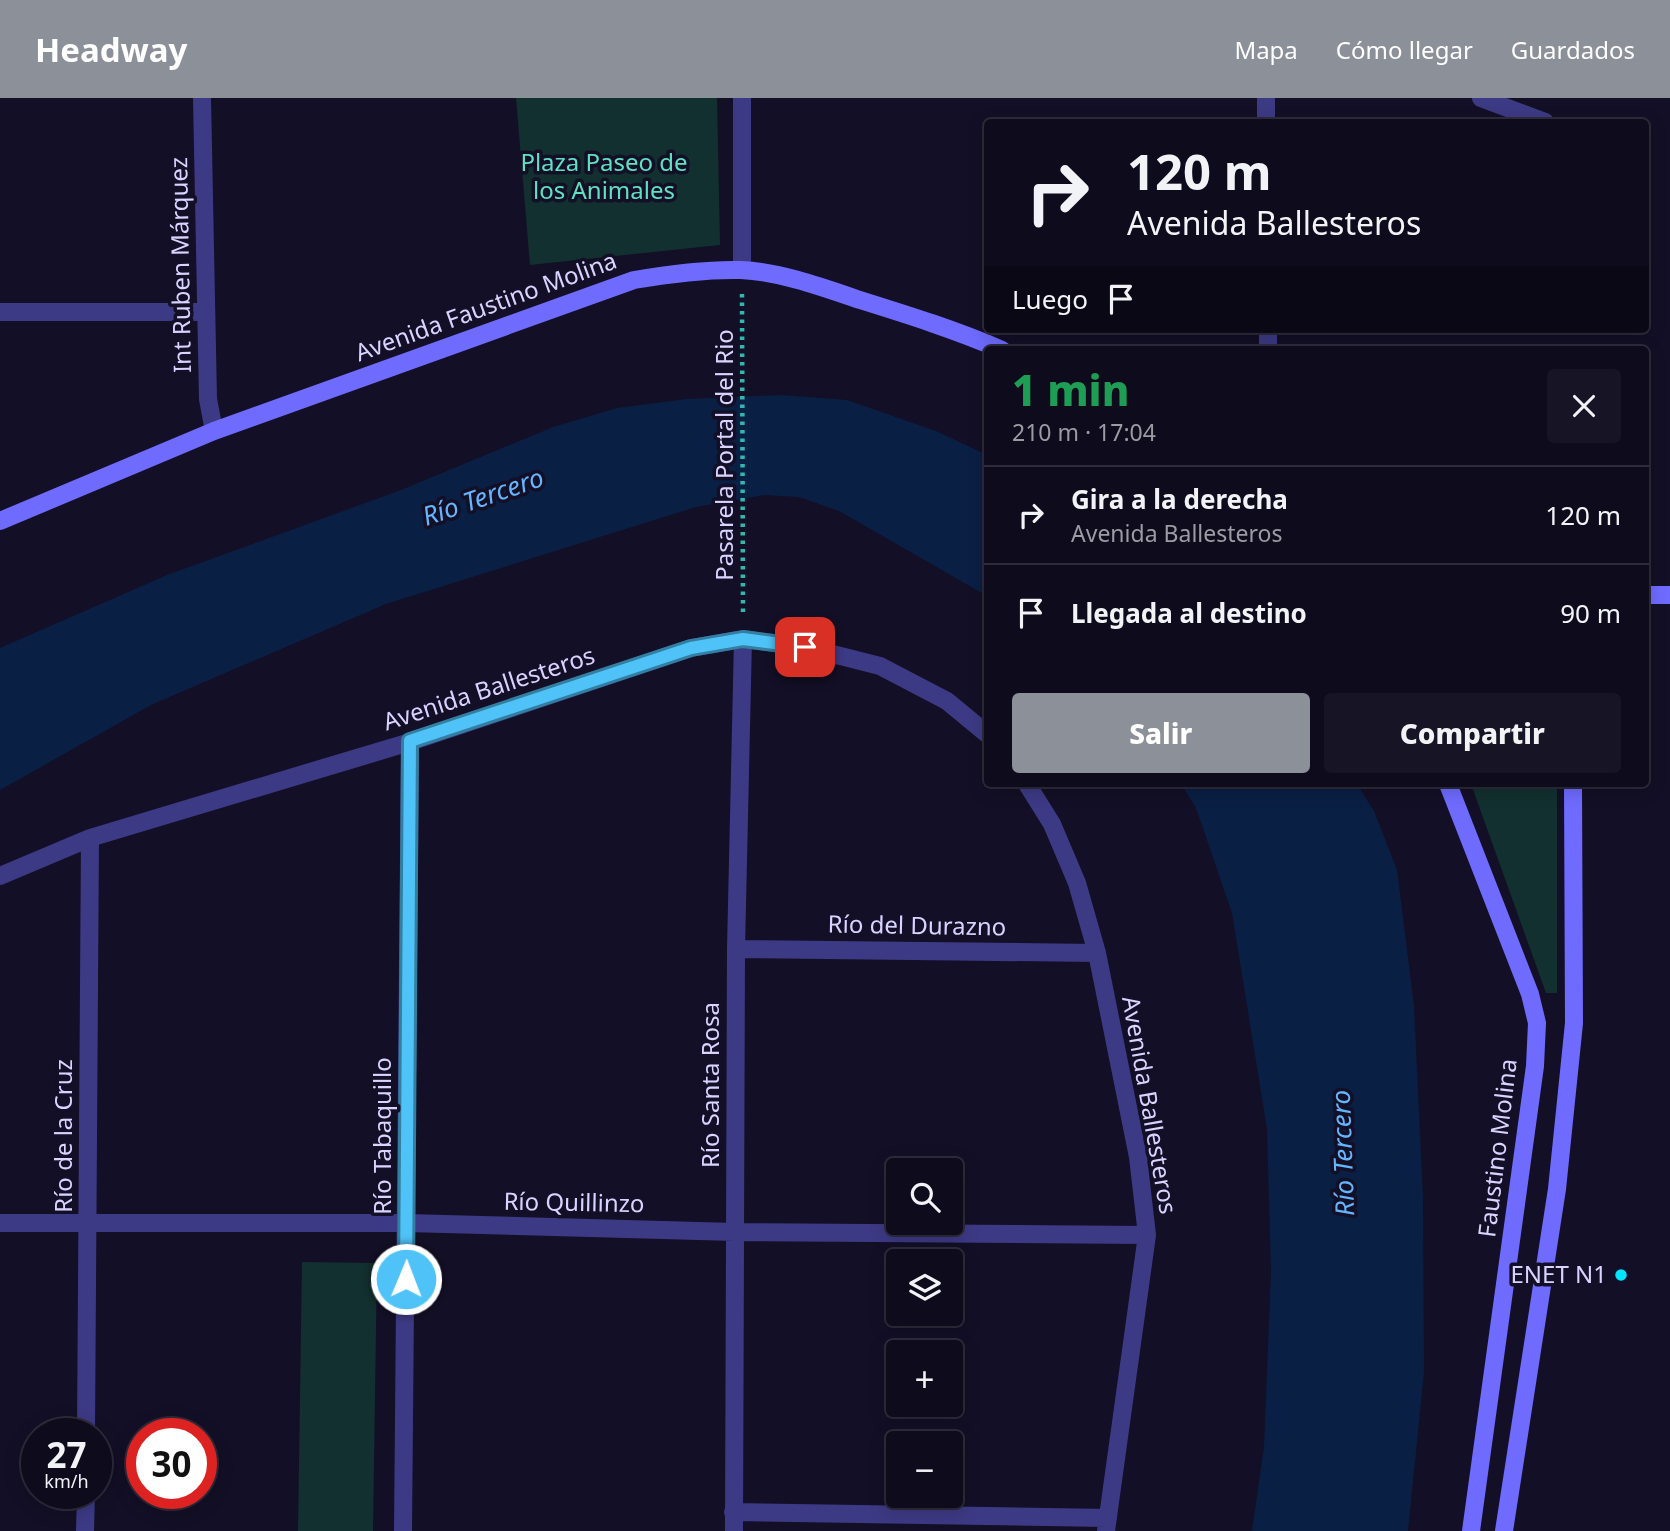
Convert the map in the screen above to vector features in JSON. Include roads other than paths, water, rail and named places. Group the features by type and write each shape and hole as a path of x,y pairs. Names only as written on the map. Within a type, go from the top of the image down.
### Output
{"street":[{"name":"Int Ruben Márquez","path":"202,98 208,399 214,431"},
{"path":"742,98 742,270"},
{"path":"1266,98 1266,119"},
{"path":"1481,98 1537,119"},
{"name":"Avenida Faustino Molina","path":"0,521 214,431 634,279 684,271 742,270 819,286 992,346"},
{"path":"0,312 206,312"},
{"path":"1649,595 1670,595"},
{"name":"Avenida Ballesteros","path":"0,876 90,838 410,741 691,648 743,639 805,647 880,666 947,701 984,732"},
{"name":"Río Santa Rosa","path":"733,1531 736,949 743,639"},
{"name":"Río Tabaquillo","path":"403,1531 410,741"},
{"name":"Avenida Ballesteros","path":"1029,787 1052,824 1072,871 1097,953 1138,1157 1147,1235 1107,1524"},
{"name":"Faustino Molina","path":"1449,787 1516,955 1530,994 1536,1023 1535,1066 1471,1531"},
{"path":"1503,1531 1557,1189 1574,1023 1573,787"},
{"name":"Río de la Cruz","path":"86,1418 90,838"},
{"name":"Río del Durazno","path":"736,949 1097,953"},
{"name":"Río Quillinzo","path":"0,1223 407,1223 735,1232 1147,1235"},
{"path":"85,1531 86,1509"},
{"path":"733,1512 1107,1524"}],"water":[{"name":"Río Tercero","path":"781,395 847,400 936,431 984,454 984,594 839,511 799,497 764,495 696,507 386,604 151,705 0,790 0,648 167,575 401,490 553,427 617,408 687,399"},
{"name":"Río Tercero","path":"1183,787 1359,787 1374,811 1397,870 1414,1006 1423,1199 1424,1372 1408,1531 1252,1531 1264,1447 1271,1272 1267,1129 1232,913 1196,808"}],"place":[{"name":"ENET N1","path":"1621,1275"}],"park label":[{"name":"Plaza Paseo de los Animales","path":"604,177"}]}
